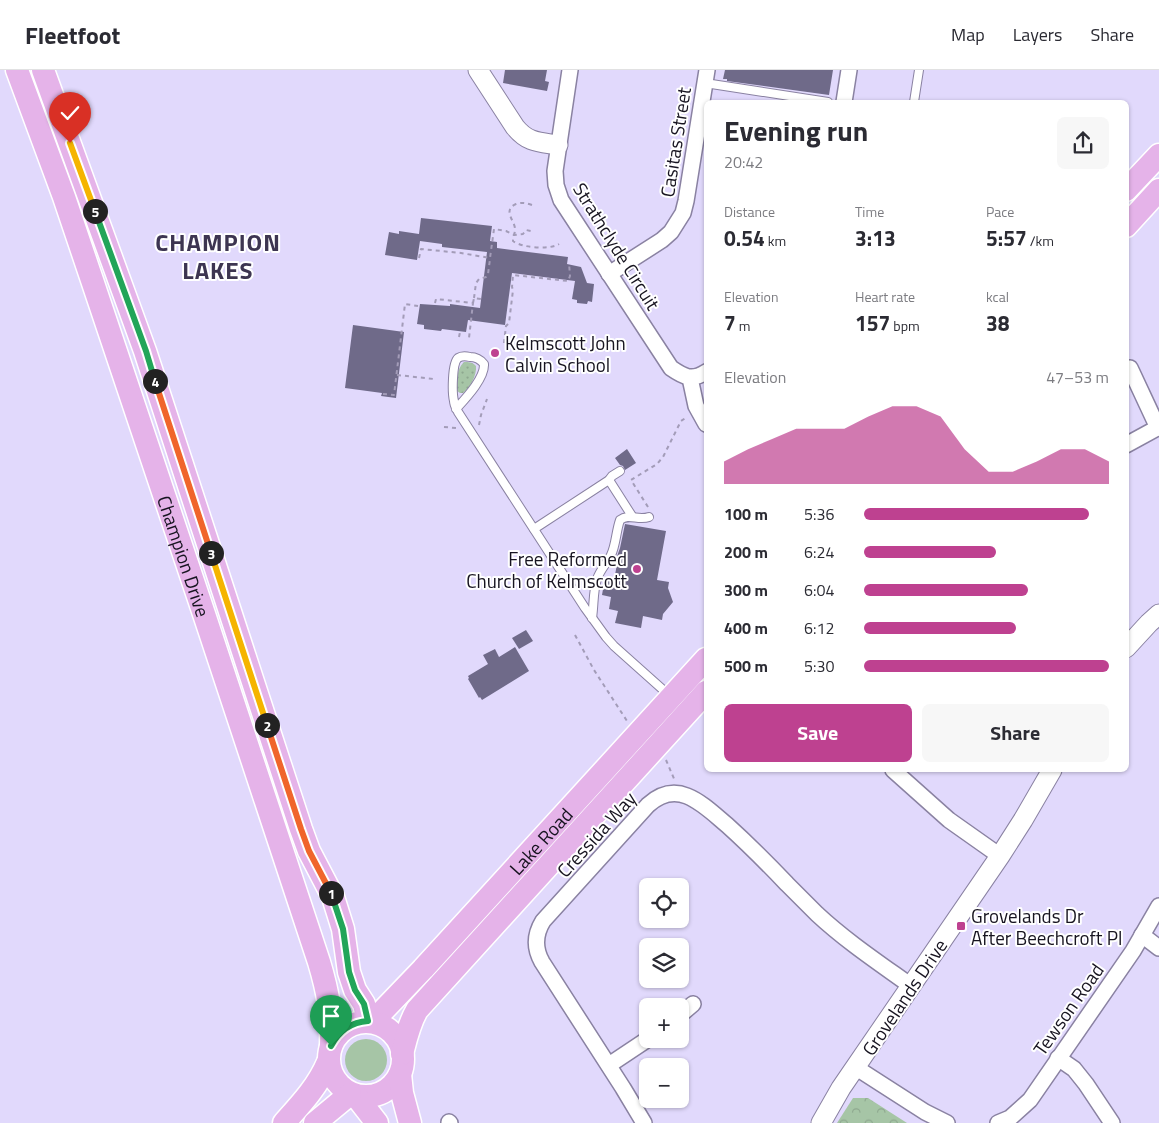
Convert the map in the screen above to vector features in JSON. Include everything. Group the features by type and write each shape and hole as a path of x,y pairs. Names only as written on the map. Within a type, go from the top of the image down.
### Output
{"main road":[{"name":"Champion Drive","path":"17,70 64,197 206,617 319,962 330,1005 330,1054"},
{"name":"Champion Drive","path":"43,70 146,351 301,829 309,851 333,897 343,929 349,972 355,990 364,1004 370,1021"},
{"path":"1129,220 1152,178"},
{"name":"Lake Road","path":"370,1021 422,969 704,661"},
{"name":"Lake Road","path":"401,1064 407,1031 417,1010 704,694"},
{"path":"671,697 688,713"},
{"path":"284,1123 322,1076 337,1036 357,1022 370,1021 384,1025 398,1040 402,1093 410,1123"},
{"path":"330,1054 331,1074 336,1083 353,1095 377,1123"},
{"path":"315,1123 353,1095 368,1097 381,1094 392,1086 401,1064"}],"street":[{"path":"478,70 522,136 531,141 558,145"},
{"name":"Strathclyde Circuit","path":"570,70 555,174 561,200 671,368 680,375 690,378"},
{"path":"844,100 849,70"},
{"name":"Casitas Street","path":"609,274 662,240 671,232 683,213 706,76"},
{"path":"1129,443 1158,428 1130,368"},
{"path":"704,374 690,378 696,406 704,420"},
{"path":"1129,645 1159,614"},
{"path":"894,772 949,820 1000,856"},
{"name":"Grovelands Drive","path":"821,1123 855,1067 1000,856 1051,772"},
{"name":"Cressida Way","path":"644,1123 539,957 536,948 538,930 549,915 648,805 658,797 664,794 678,794 685,795 698,802 751,847 822,918 870,957 911,986"},
{"name":"Tewson Road","path":"998,1123 1010,1118 1030,1100 1133,951 1159,906"},
{"path":"1142,936 1159,948"},
{"path":"689,1007 693,1004"},
{"path":"609,1065 639,1045"},
{"path":"1058,1058 1074,1069 1112,1123"},
{"path":"855,1067 924,1112 947,1123"}],"lane":[{"path":"914,100 919,70"},
{"path":"706,76 819,100"},
{"path":"456,409 483,373 484,364 480,359 466,356 458,358 456,361 452,389 456,409 606,637 671,697"},
{"path":"534,529 620,471"},
{"path":"609,480 632,516"},
{"path":"592,618 597,579 611,555 620,520 632,516 643,519 647,514"}],"path":[{"path":"532,205 522,203 511,208 510,216 515,228 512,240 523,246 544,247 559,244"},
{"path":"469,338 476,283 477,280 486,277 488,274 494,229 506,231 513,235 521,235 526,230 531,231"},
{"path":"419,258 420,249 490,258"},
{"path":"504,343 506,326 509,323 513,275 568,281 570,276 569,264"},
{"path":"435,304 436,298 473,303"},
{"path":"474,298 481,299"},
{"path":"383,394 394,395 405,304 418,306"},
{"path":"459,337 460,332"},
{"path":"396,375 434,379"},
{"path":"478,432 487,399"},
{"path":"647,514 648,508 631,480 659,462 681,421 690,415"},
{"path":"444,427 464,429"},
{"path":"575,635 594,670 629,722"},
{"path":"661,755 667,762 678,785"}],"green space":[{"path":"464,362 469,362 476,366 476,370 466,391 460,393 457,391 458,376 461,365"},
{"path":"370,1039 378,1042 384,1048 387,1060 384,1072 378,1078 362,1081 354,1078 348,1072 345,1056 348,1048 354,1042"},
{"path":"853,1098 868,1098 907,1123 837,1123"}],"building":[{"path":"505,70 547,70 545,81 549,82 547,91 503,83"},
{"path":"725,70 833,70 829,95 727,81 727,79 723,79"},
{"path":"421,218 492,226 490,241 497,242 497,248 568,257 567,264 581,267 587,283 594,284 592,302 588,301 587,304 577,303 577,300 572,299 575,281 512,273 505,325 468,320 466,332 424,329 424,325 417,324 420,304 450,306 450,304 480,308 487,252 442,247 442,244 420,241 417,260 385,255 389,232 399,234 399,231 419,234"},
{"path":"353,325 404,332 396,398 381,396 382,393 345,388"},
{"path":"627,449 636,463 625,470 615,458"},
{"name":"Free Reformed Church of Kelmscott","path":"625,524 666,531 657,580 669,582 668,588 673,602 663,614 662,620 643,616 641,628 615,623 618,611 609,609 611,597 602,595 605,578 614,580 618,559 616,559"},
{"path":"526,630 533,641 519,649 512,638"},
{"path":"515,647 529,671 482,700 479,698 468,676 488,664 483,655 495,649 499,657"}],"place":[{"name":"Kelmscott John Calvin School","path":"495,353"},
{"name":"Free Reformed Church of Kelmscott","path":"637,569"},
{"name":"Grovelands Dr After Beechcroft Pl","path":"961,926"}],"district":[{"name":"CHAMPION LAKES","path":"218,256"}],"route":[{"path":"70,143 146,351 301,829 309,851 333,897 343,929 347,965 355,990 364,1004 368,1021 357,1022 346,1028 337,1036 331,1046"}]}
